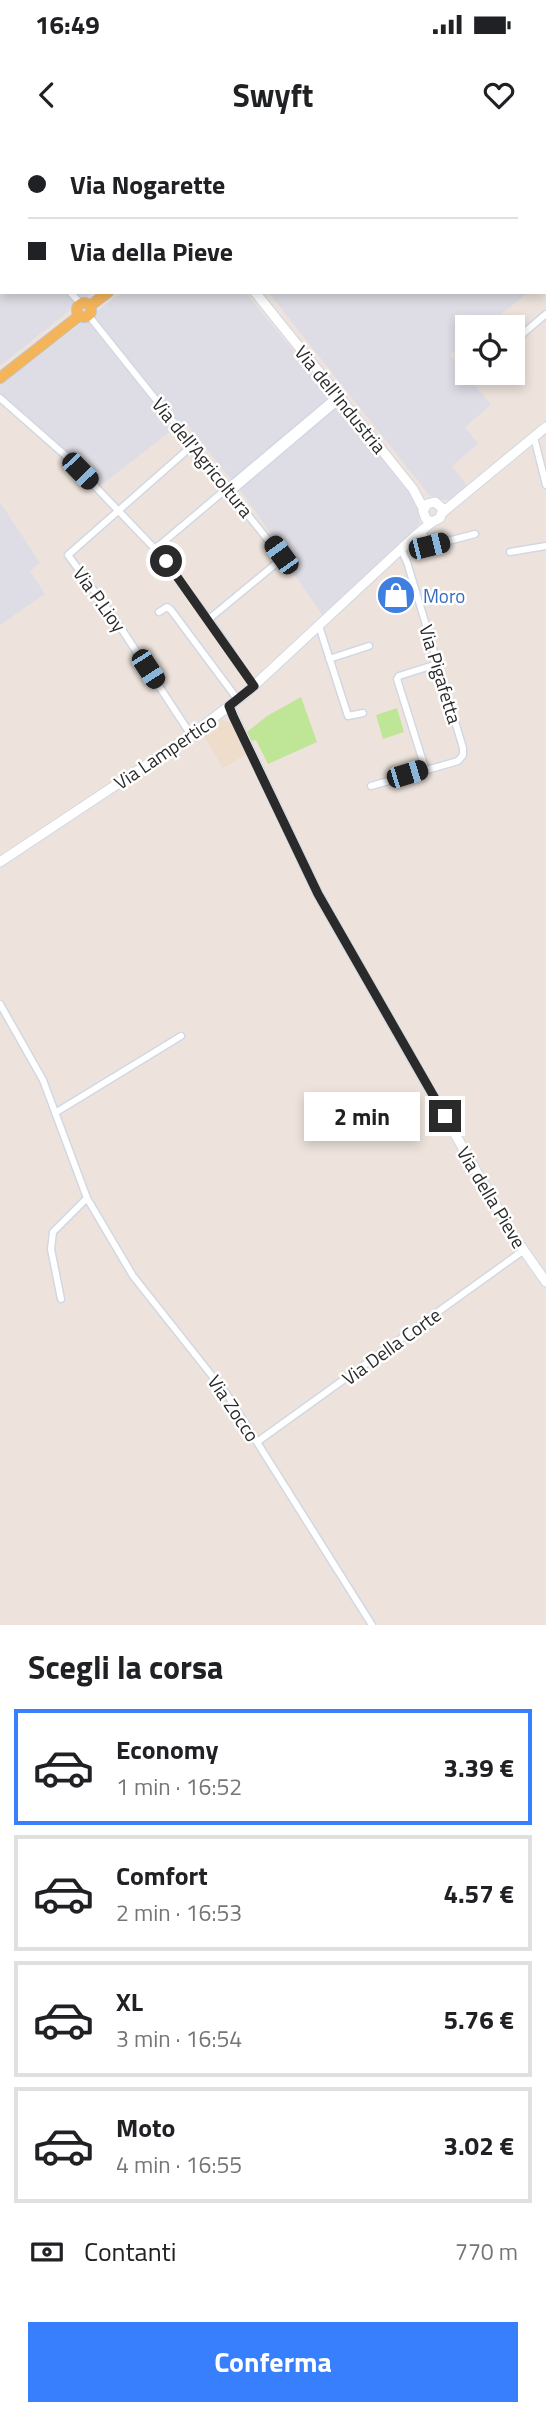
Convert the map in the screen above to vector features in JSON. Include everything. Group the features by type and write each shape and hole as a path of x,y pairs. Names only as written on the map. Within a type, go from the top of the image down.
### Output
{"main road":[{"path":"0,378 105,294"}],"street":[{"name":"Via dell'Agricoltura","path":"72,294 281,555 278,562 209,620"},
{"name":"Via dell'Industria","path":"259,294 416,486 438,506"},
{"path":"525,332 546,314"},
{"name":"Via dell'Industria","path":"341,396 410,485 424,512"},
{"path":"155,549 341,396"},
{"path":"0,398 66,456 155,549 209,620 254,686"},
{"name":"Via Lampertico","path":"419,533 424,512 460,499 546,427"},
{"path":"534,437 546,485"},
{"path":"119,509 193,445"},
{"name":"Via Lampertico","path":"0,862 191,735 254,686 401,549 432,522 439,520 438,506"},
{"name":"Via P.Lioy","path":"119,509 68,555 119,625 191,735"},
{"path":"424,512 432,522"},
{"path":"419,533 430,549 475,534"},
{"path":"510,552 546,546"},
{"name":"Via Pigafetta","path":"401,549 463,748 461,759 425,768"},
{"path":"159,612 167,607 171,610 238,699"},
{"path":"319,626 348,716 363,713"},
{"path":"329,659 369,646"},
{"path":"370,786 425,768 397,678 438,664"},
{"name":"Via della Pieve","path":"229,706 318,894 511,1232 524,1250 542,1267 546,1282"},
{"name":"Via Zocco","path":"0,1004 43,1080 87,1198 133,1276 228,1396 372,1625"},
{"path":"55,1113 181,1036"},
{"path":"61,1299 51,1249 53,1232 87,1198"},
{"name":"Via Della Corte","path":"257,1441 524,1250"}],"shaded area":[{"path":"0,294 91,294 89,295 0,366"},
{"path":"119,294 247,294 409,490 419,507 419,523 412,535 323,616 246,498 184,421 100,486 0,395 0,385"},
{"path":"270,294 526,294 500,315 455,315 455,351 450,355 455,361 455,385 475,385 491,405 465,427 478,444 452,466 469,488 452,499 442,500 429,495"},
{"path":"0,502 40,563 30,571 45,594 0,625"},
{"path":"222,720 230,722 248,753 223,768 202,733"}],"green space":[{"path":"301,697 317,742 268,764 256,740 251,741 247,732 267,716"},
{"path":"397,708 404,732 383,739 376,715"}],"place":[{"name":"Moro","path":"396,595"}],"route":[{"path":"166,561 254,686 229,706 233,716 318,894 445,1116"}]}
